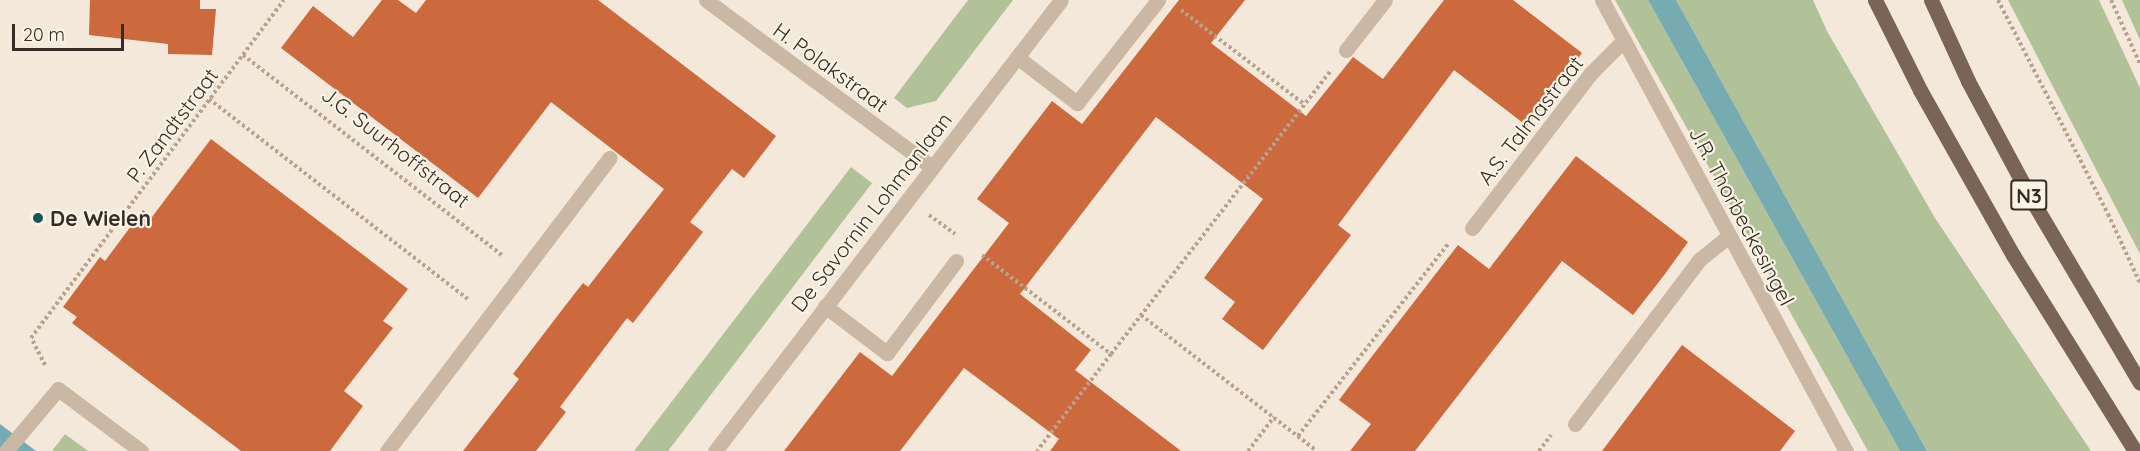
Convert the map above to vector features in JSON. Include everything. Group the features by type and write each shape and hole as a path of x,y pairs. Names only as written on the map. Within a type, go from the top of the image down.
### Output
{"main road":[{"name":"N3","path":"1875,0 1920,90 2013,255 2135,451"},
{"name":"N3","path":"1931,0 1968,81 2033,202 2140,383"}],"street":[{"name":"De Savornin Lohmanlaan","path":"715,451 1061,0"},
{"path":"1017,57 1077,103 1158,0"},
{"path":"1346,50 1385,0"},
{"name":"J.R. Thorbeckesingel","path":"1602,0 1846,451"},
{"name":"H. Polakstraat","path":"715,3 932,167"},
{"name":"A.S. Talmastraat","path":"1472,228 1590,74 1624,40"},
{"path":"387,451 609,158"},
{"path":"1575,424 1699,260 1729,236"},
{"path":"825,306 886,353 956,261"},
{"path":"6,451 58,388 141,451"}],"path":[{"name":"P. Zandtstraat","path":"58,388 31,338 284,0"},
{"path":"1998,0 2108,214 2140,283"},
{"path":"2111,0 2140,64"},
{"path":"1177,7 1304,104"},
{"path":"1037,451 1346,50"},
{"name":"J.G. Suurhoffstraat","path":"243,55 523,272"},
{"path":"210,99 490,316"},
{"path":"908,198 963,241"},
{"path":"1298,436 1452,240 1472,228"},
{"path":"972,248 1111,354"},
{"path":"1141,315 1317,451"},
{"path":"1248,451 1274,417"}],"green space":[{"path":"968,0 1013,0 936,101 907,108 894,98"},
{"path":"1615,0 1648,0 1900,451 1868,451"},
{"path":"1676,0 1813,0 1827,31 1935,218 2091,451 1927,451"},
{"path":"2008,0 2099,0 2140,88 2140,254"},
{"path":"2122,0 2140,0 2140,40"},
{"path":"851,167 872,183 668,451 634,451"},
{"path":"65,434 88,451 52,451"}],"water":[{"path":"1648,0 1676,0 1927,451 1900,451"},
{"path":"0,424 36,451 0,451"}],"building":[{"path":"90,0 200,0 200,9 216,9 212,55 168,54 168,44 89,35"},
{"path":"382,0 398,0 416,13 426,0 598,0 776,136 744,178 732,169 690,222 703,232 633,323 627,318 560,407 566,412 536,451 463,451 519,379 513,374 565,306 583,283 588,287 664,189 551,102 478,198 281,48 313,6 353,37"},
{"path":"1179,0 1245,0 1211,43 1306,116 1353,57 1383,79 1444,0 1513,0 1582,53 1527,126 1454,70 1338,225 1351,235 1263,350 1222,319 1235,302 1204,278 1263,199 1156,117 1020,294 1091,350 1075,370 1181,451 1050,451 1059,439 964,368 900,451 784,451 860,352 892,376 1009,223 977,199 1052,101 1082,124"},
{"path":"211,139 408,289 383,321 393,328 344,391 363,406 330,451 241,451 72,323 77,317 63,307 100,257 105,261 143,210 152,217"},
{"path":"1576,156 1688,242 1665,274 1633,315 1562,261 1415,451 1350,451 1371,424 1339,400 1373,355 1458,245 1489,269"},
{"path":"1682,345 1795,431 1780,451 1602,451"}],"place":[{"name":"De Wielen","path":"38,218"}]}
